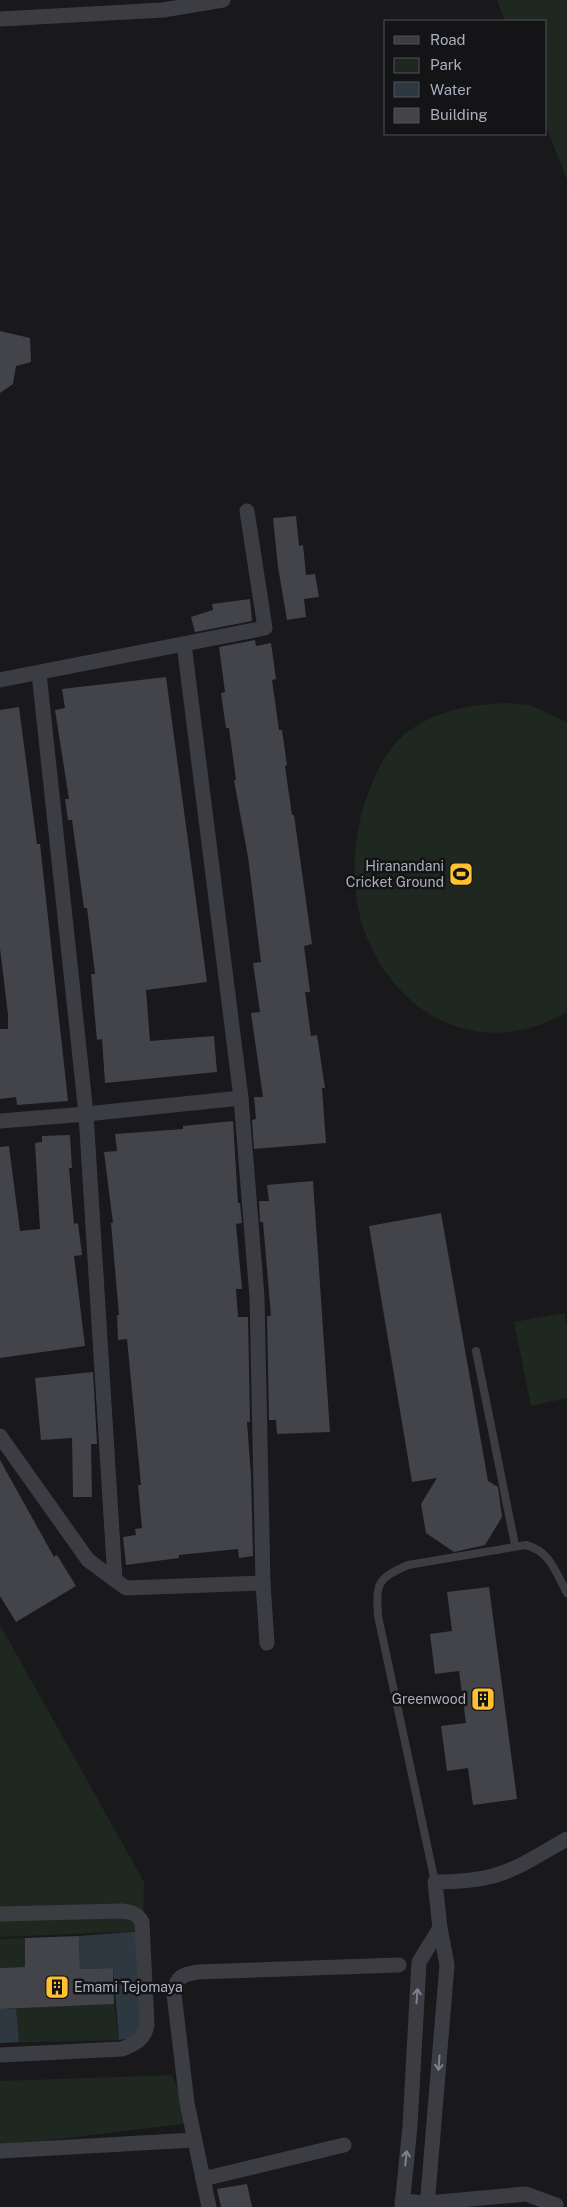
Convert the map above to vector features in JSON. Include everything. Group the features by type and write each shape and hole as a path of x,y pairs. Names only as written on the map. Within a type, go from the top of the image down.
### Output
{"street":[{"path":"0,19 163,10 223,0"},
{"path":"0,680 265,628 247,512"},
{"path":"184,644 241,1098 257,1297 263,1583 267,1643"},
{"path":"39,673 86,1114 115,1580"},
{"path":"0,1121 241,1098"},
{"path":"0,1436 88,1560 126,1588 263,1583"},
{"path":"427,2205 447,1965 440,1928 435,1882 463,1881 495,1876 511,1870 567,1840"},
{"path":"0,1914 121,1910 138,1915 142,1922 147,2025 145,2034 136,2044 122,2049 0,2055"},
{"path":"440,1928 420,1962 412,2056 410,2126 402,2204 454,2204 526,2194 556,2205 556,2207"},
{"path":"209,2207 187,2103 174,1994 176,1981 180,1976 198,1972 399,1965"},
{"path":"0,2152 194,2140"},
{"path":"203,2179 344,2145"}],"lane":[{"path":"476,1351 515,1546"},
{"path":"435,1882 378,1616 377,1595 380,1581 390,1573 408,1565 526,1545 537,1548 544,1553 567,1593"}],"green space":[{"path":"497,0 567,0 567,180 547,129 547,20 505,20"},
{"name":"Hiranandani Cricket Ground","path":"510,703 530,705 567,722 567,1012 535,1026 504,1032 473,1031 445,1022 419,1007 396,985 377,959 363,927 356,893 355,856 357,838 365,802 374,778 386,756 403,736 432,717 457,709 470,706"},
{"path":"564,1313 567,1327 567,1398 531,1406 514,1322"},
{"path":"0,1625 144,1882 143,1931 0,1937"},
{"path":"25,1938 25,1967 0,1968 0,1939"},
{"path":"114,2004 119,2040 0,2043 0,2009"},
{"path":"172,2075 191,2123 0,2146 0,2081"}],"water":[{"path":"143,1931 142,2037 119,2040 113,1968 80,1969 79,1936"},
{"path":"0,2009 16,2009 19,2042 0,2043"}],"building":[{"path":"0,331 30,338 31,362 16,366 13,384 0,393"},
{"path":"296,516 299,546 303,545 306,575 315,574 319,597 304,599 306,617 287,620 278,567 273,518"},
{"path":"250,599 252,621 195,632 191,617 213,610 212,604"},
{"path":"255,640 256,646 271,643 276,679 272,680 279,730 282,730 287,765 285,766 292,815 294,815 312,944 304,946 310,992 305,992 311,1036 317,1035 325,1088 322,1088 326,1143 254,1149 252,1120 256,1119 254,1097 263,1097 251,1013 260,1012 253,963 261,962 248,857 234,780 236,780 229,728 226,728 221,693 225,692 219,647"},
{"path":"166,677 207,982 146,990 150,1041 214,1036 217,1072 105,1083 102,1039 97,1040 91,974 95,974 87,908 84,908 72,820 68,820 65,799 69,799 55,710 65,708 62,689"},
{"path":"19,707 37,844 40,844 68,1101 17,1105 16,1097 0,1099 0,1029 8,1029 8,1015 0,948 0,710"},
{"path":"233,1121 238,1203 240,1203 242,1223 236,1224 242,1289 236,1289 238,1317 248,1317 250,1422 247,1422 251,1476 253,1556 239,1558 238,1549 179,1555 179,1558 126,1565 123,1537 136,1535 135,1529 142,1528 138,1485 141,1485 127,1339 118,1340 117,1315 119,1315 111,1223 113,1223 104,1152 117,1151 115,1134 183,1129 183,1126"},
{"path":"70,1135 72,1168 69,1168 74,1224 78,1223 82,1255 74,1256 85,1346 0,1358 0,1147 9,1146 20,1231 40,1229 35,1143 42,1142 42,1136"},
{"path":"313,1181 330,1432 277,1434 276,1420 269,1420 267,1316 271,1316 263,1222 260,1222 259,1201 269,1201 267,1185"},
{"path":"441,1213 488,1481 498,1487 502,1517 485,1545 454,1552 426,1533 421,1504 437,1478 412,1482 369,1226"},
{"path":"93,1372 97,1444 91,1444 92,1497 73,1497 72,1438 41,1440 35,1378"},
{"path":"0,1460 54,1557 57,1555 76,1586 16,1622 0,1596"},
{"name":"Greenwood","path":"489,1587 517,1799 473,1805 468,1768 447,1771 441,1726 466,1723 459,1671 435,1674 430,1634 452,1631 447,1592"},
{"name":"Emami Tejomaya","path":"79,1936 80,1969 113,1968 114,2004 0,2009 0,1968 25,1967 25,1938"},
{"path":"247,2184 252,2207 221,2207 217,2189"}],"place":[{"name":"Hiranandani Cricket Ground","path":"461,874"},
{"name":"Greenwood","path":"483,1699"},
{"name":"Emami Tejomaya","path":"57,1987"}]}
